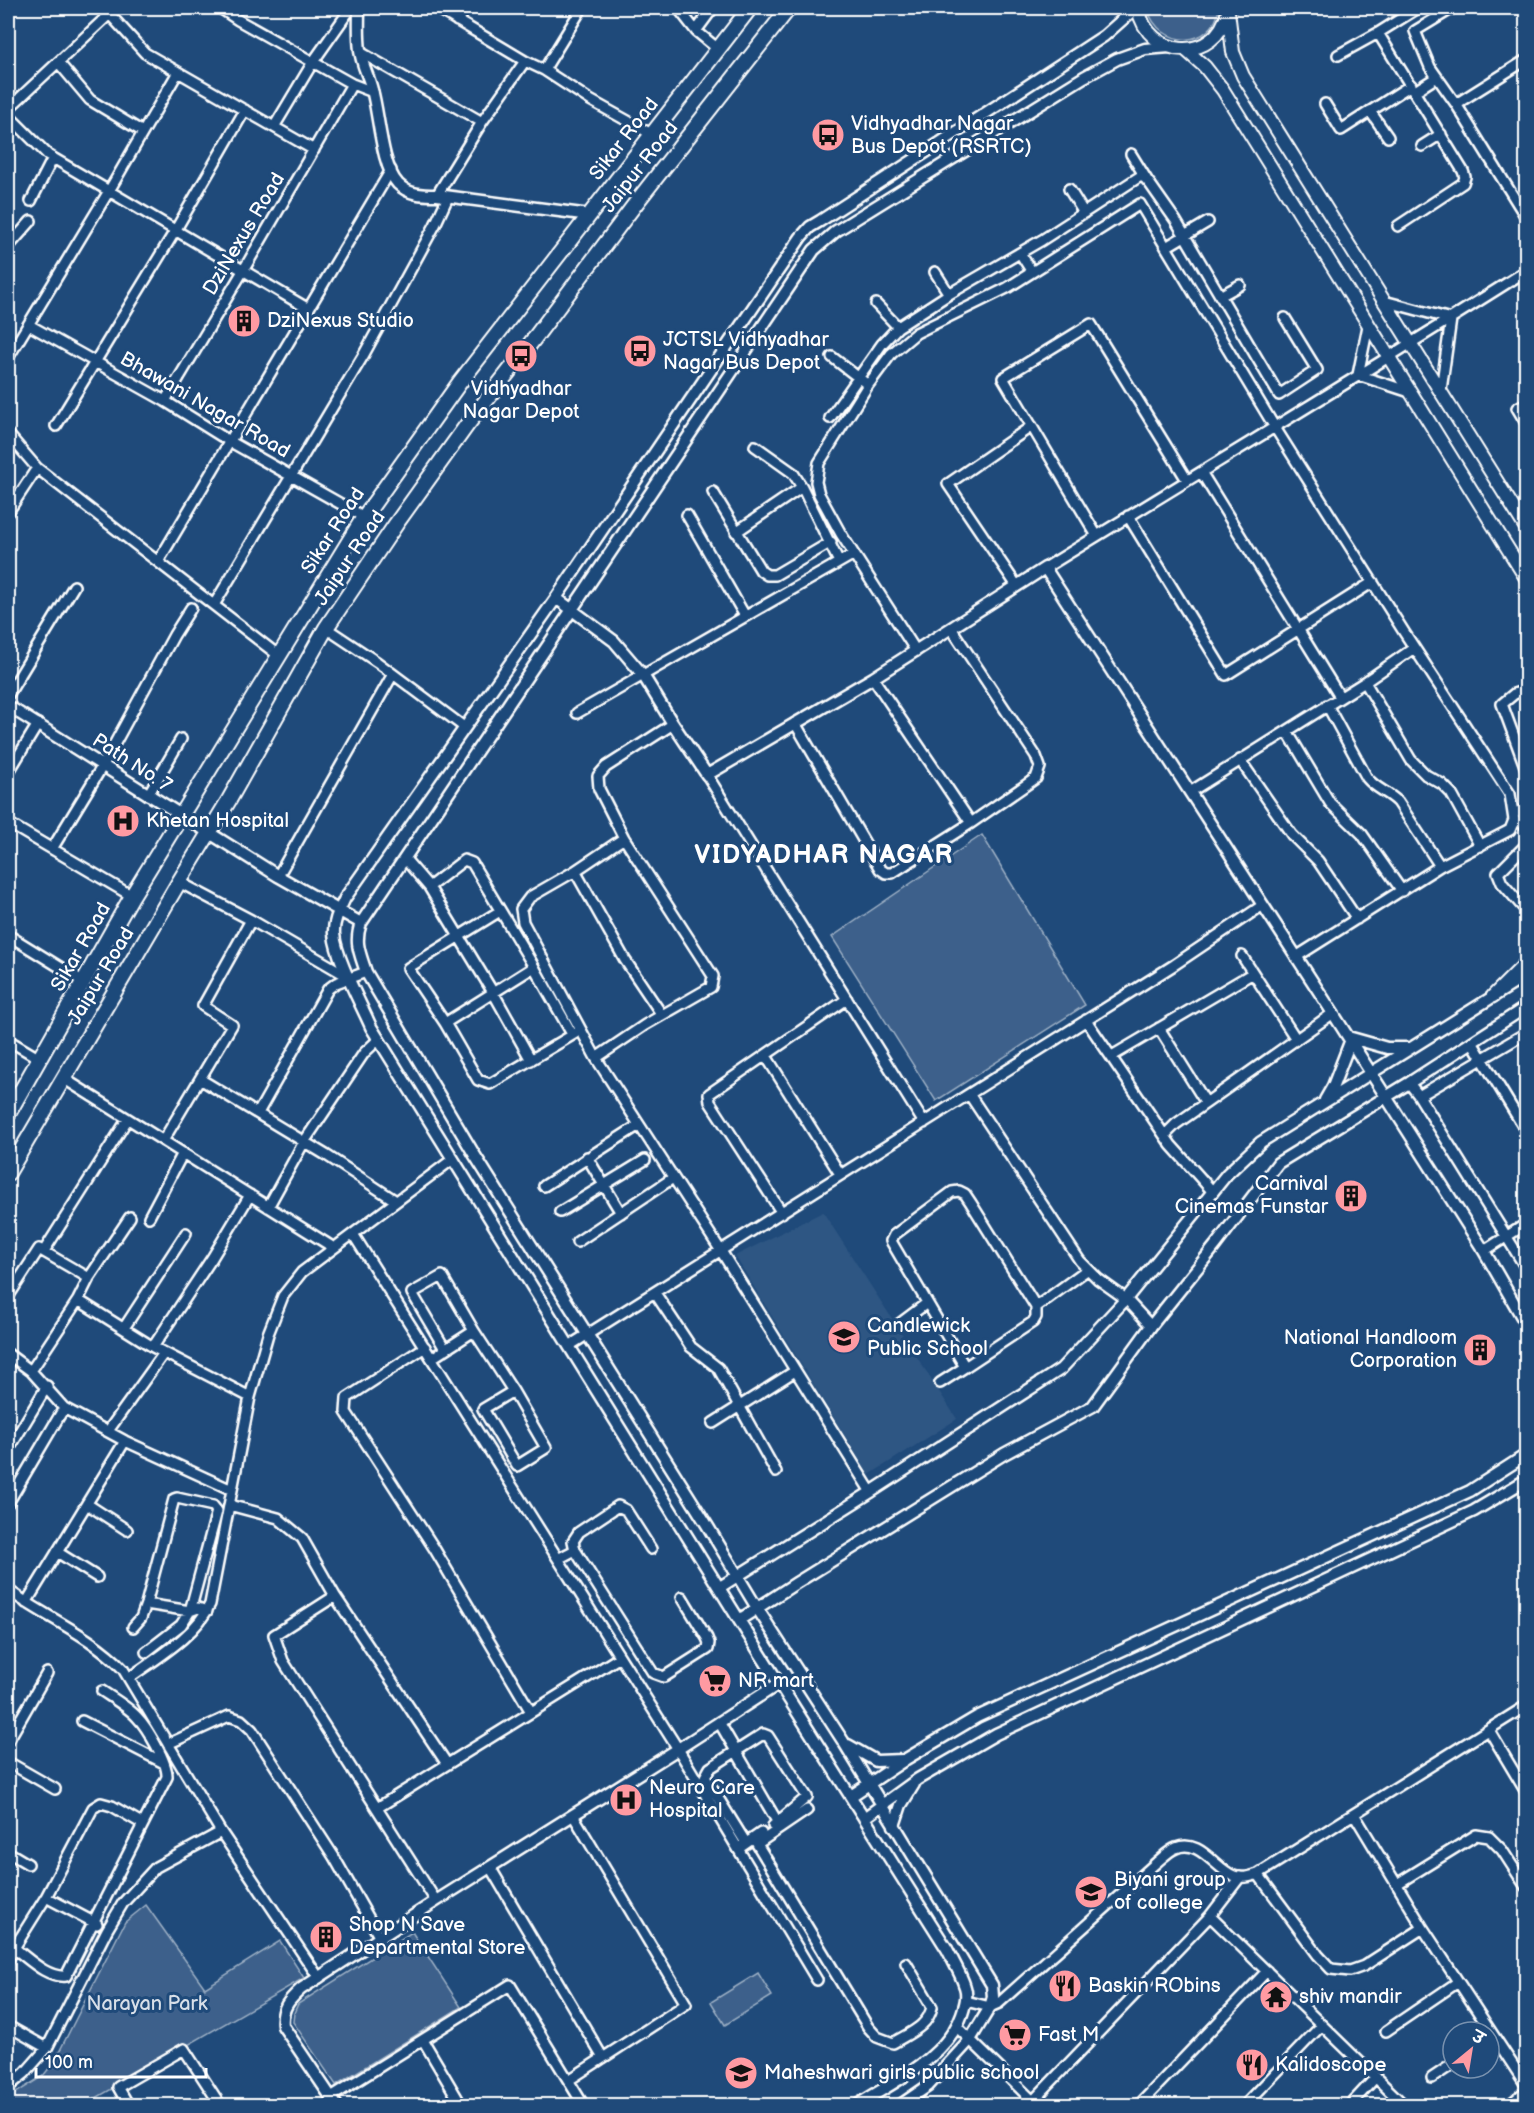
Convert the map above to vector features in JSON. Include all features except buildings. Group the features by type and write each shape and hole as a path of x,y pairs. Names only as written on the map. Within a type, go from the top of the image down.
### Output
{"main road":[{"name":"Sikar Road","path":"8,1114 132,896 364,517 460,382 750,8"},
{"name":"Jaipur Road","path":"8,1173 179,882 230,800 326,628 396,524 467,425 639,199 789,8"},
{"path":"1138,8 1142,21 1150,34 1170,47 1185,49 1199,46 1213,38 1223,26 1228,9"},
{"path":"1228,9 1233,52 1243,76 1527,528"},
{"path":"1185,49 1205,67 1223,90 1527,578"},
{"path":"1493,996 1527,963"}],"street":[{"path":"220,8 352,84 373,92"},
{"path":"274,127 313,62 351,8"},
{"path":"359,8 360,52 373,92 376,116 393,178 405,189 416,194 590,215"},
{"path":"436,8 653,135"},
{"path":"458,21 466,8"},
{"path":"544,70 582,8"},
{"path":"678,8 696,31 717,49"},
{"path":"696,31 713,8"},
{"path":"856,2106 934,2054 957,2027 966,2001 966,1988 947,1949 379,1039 349,977 334,935 335,921 345,898 556,598 794,246 810,227 1104,36 1133,8"},
{"path":"1338,55 1418,8"},
{"path":"1453,8 1415,32 1430,67 1527,217"},
{"path":"8,109 110,10 145,53 314,150"},
{"path":"1378,33 1465,177 1463,183 1398,225"},
{"path":"899,2106 927,2086 970,2040 990,2007 993,1997 992,1985 843,1741 757,1608 474,1154 366,972 357,944 361,923 802,266 824,240 1084,77 1118,59 1145,49 1170,47"},
{"path":"360,52 482,122"},
{"path":"1456,104 1527,60"},
{"path":"214,605 363,356 435,225 442,196 482,122 525,61"},
{"path":"57,62 90,100 143,132"},
{"path":"8,358 178,72"},
{"path":"1325,104 1341,130 1370,111 1437,77"},
{"name":"DziNexus Road","path":"165,401 352,84"},
{"path":"56,426 175,231 245,110"},
{"path":"1370,111 1388,137"},
{"path":"8,115 53,158 308,308"},
{"path":"1422,146 1441,134"},
{"path":"1131,154 1185,236 1279,395 1317,370 1285,318"},
{"path":"31,201 53,158"},
{"path":"158,562 391,170"},
{"path":"830,418 857,377 898,327 1139,177 1147,180"},
{"path":"1070,189 1084,213"},
{"path":"916,651 819,494 816,482 819,464 868,385 891,354 916,333 1007,288 1140,204 1274,426 1510,795 1513,816 1510,830 1440,866 1296,957"},
{"path":"8,246 31,221"},
{"path":"1167,247 1208,222"},
{"path":"1020,253 1032,272"},
{"path":"935,272 949,294"},
{"path":"707,775 873,678 1128,516 1525,275"},
{"path":"1220,296 1240,285"},
{"path":"1384,301 1451,319"},
{"path":"876,304 898,327"},
{"path":"1441,390 1451,319"},
{"path":"1097,536 1003,378 1091,324 1187,480"},
{"name":"Bhawani Nagar Road","path":"29,325 364,517"},
{"path":"1358,375 1368,326"},
{"path":"832,357 868,385"},
{"path":"1358,375 1410,392"},
{"path":"1527,403 1517,408 1527,423"},
{"path":"1017,586 948,484 1032,426"},
{"path":"8,434 38,468 278,655"},
{"path":"755,446 793,473 831,542 839,562"},
{"path":"8,512 38,468"},
{"path":"1201,472 1340,697"},
{"path":"736,532 802,487"},
{"path":"713,492 761,571 767,576 775,575 831,542"},
{"path":"687,515 745,616"},
{"path":"1128,516 1226,675 1373,582"},
{"path":"577,713 854,554"},
{"path":"1045,568 1386,1097 1484,1251 1527,1324"},
{"path":"8,695 74,586"},
{"path":"556,598 614,641 644,675 924,1123"},
{"path":"52,849 103,765 191,608"},
{"path":"326,628 464,727"},
{"path":"795,723 880,869 886,873 892,873 1036,778 1040,767 1036,756 951,628"},
{"path":"1190,792 1365,682 1414,648"},
{"path":"278,876 393,674"},
{"path":"873,678 971,823"},
{"path":"1365,682 1411,760 1451,793 1480,846"},
{"path":"1527,690 1514,694 1502,704 1527,769"},
{"path":"1327,705 1367,778 1375,787 1391,795 1398,802 1440,866"},
{"name":"Path No. 7","path":"8,706 278,876 361,923"},
{"path":"8,773 38,724"},
{"path":"596,1058 662,1015 711,987 713,976 624,837 599,789 598,776 606,767 673,724"},
{"path":"1287,731 1330,802 1362,834 1402,891"},
{"path":"148,795 181,739"},
{"path":"1240,760 1293,835 1318,861 1357,919"},
{"path":"1513,816 1527,810"},
{"path":"1513,816 1527,825"},
{"path":"8,823 132,896"},
{"path":"576,1032 523,922 521,909 530,897 575,871 624,837"},
{"path":"1527,845 1498,873 1502,883 1522,906 1527,902"},
{"path":"405,859 429,887 531,1060"},
{"path":"429,887 457,864 468,860 480,875 534,967 721,1251 871,1492"},
{"path":"575,871 625,960 662,1015"},
{"path":"179,882 251,920 349,977"},
{"path":"569,1346 1174,965 1263,906"},
{"path":"500,910 408,968 445,1023 478,1080 483,1083 490,1084 576,1032"},
{"path":"163,1141 232,1024 203,1006 251,920"},
{"path":"8,935 84,982"},
{"path":"1242,956 1296,1039"},
{"path":"445,1023 534,967"},
{"path":"258,1113 328,989 349,977 366,972"},
{"path":"1112,1056 1253,974"},
{"path":"720,1587 1061,1369 1126,1299 1227,1174 1261,1142 1527,976"},
{"path":"782,1213 710,1102 709,1094 847,999"},
{"path":"740,1620 1004,1454 1093,1406 1151,1326 1278,1163 1527,1008"},
{"path":"1165,1135 1176,1124 1332,1014"},
{"path":"1086,1020 1165,1135 1213,1192"},
{"path":"1159,1028 1206,1103"},
{"path":"1419,1096 1527,1033"},
{"path":"268,1206 304,1142 363,1053 379,1039"},
{"path":"1349,1039 1387,1048 1412,1048"},
{"path":"1324,1103 1333,1086 1349,1039"},
{"path":"8,1040 40,1059"},
{"path":"1472,1042 1527,1131"},
{"path":"766,1056 840,1174"},
{"path":"63,1078 334,1248"},
{"path":"200,1078 396,1201"},
{"path":"1408,1083 1419,1096 1527,1268"},
{"path":"969,1094 1080,1261 1126,1299 1151,1326"},
{"path":"44,1251 127,1120"},
{"path":"544,1186 639,1125"},
{"path":"149,1216 183,1153"},
{"path":"587,1157 621,1214"},
{"path":"129,1678 183,1638 207,1611 250,1397 268,1334 283,1296 302,1272 453,1159"},
{"path":"560,1212 645,1160"},
{"path":"577,1242 673,1178"},
{"path":"940,1383 965,1367 1033,1322 1036,1317 1036,1307 971,1203 959,1191 952,1192 894,1235 891,1241 965,1367"},
{"path":"153,1347 212,1258 250,1195"},
{"path":"32,1371 78,1300 89,1278 130,1217"},
{"path":"1484,1251 1527,1224"},
{"path":"124,1328 186,1233"},
{"path":"353,1234 742,1849"},
{"path":"8,1297 39,1248 89,1278"},
{"path":"1036,1307 1088,1269"},
{"path":"445,1349 412,1293 442,1276 513,1391 546,1448 517,1466 483,1409 513,1391"},
{"path":"655,1293 691,1347 718,1368 776,1472"},
{"path":"78,1300 153,1347 250,1397"},
{"path":"899,1324 927,1303"},
{"path":"432,1358 474,1331"},
{"path":"425,1347 347,1398 346,1412 434,1548 531,1712"},
{"path":"108,1431 164,1353"},
{"path":"8,1354 32,1371 64,1408 125,1441 232,1490"},
{"path":"713,1423 795,1371"},
{"path":"8,1451 47,1386"},
{"path":"8,1503 64,1408"},
{"path":"26,1603 125,1441"},
{"path":"851,1796 906,1759 977,1717 1470,1491 1527,1455"},
{"path":"864,1818 918,1779 996,1734 1474,1511 1527,1480"},
{"path":"133,1628 141,1618 146,1604 172,1503 177,1497 213,1506 217,1511 190,1611 181,1625 146,1652"},
{"path":"87,1504 127,1530"},
{"path":"229,1505 278,1518 302,1538 335,1596 447,1764"},
{"path":"651,1549 626,1510 618,1506 574,1536 573,1541 575,1550 653,1673 658,1676 664,1677 708,1649 707,1638 682,1597"},
{"path":"558,1559 575,1550"},
{"path":"57,1552 97,1577"},
{"path":"8,1590 108,1653 129,1678 221,1832 319,1978"},
{"path":"335,1596 274,1635 283,1661 436,1901"},
{"path":"146,1604 190,1611 198,1608 207,1611"},
{"path":"376,1808 620,1657"},
{"path":"8,1741 48,1673"},
{"path":"584,2106 510,1985 423,2040 334,2101 283,2026 282,2018 286,2003 301,1989 436,1901 780,1683"},
{"path":"11,1946 48,1972 66,1976 166,1777 167,1770 164,1763 138,1718 102,1691"},
{"path":"966,2001 990,2007 1013,1992 1157,1862 1176,1848 1188,1845 1234,1876 1247,1878 1258,1874 1527,1706"},
{"path":"168,1744 229,1716 241,1720 252,1730 334,1857 380,1938"},
{"path":"82,1721 164,1763"},
{"path":"719,1722 777,1823"},
{"path":"1489,1730 1527,1792"},
{"path":"742,1849 805,1800 806,1794 764,1734 710,1768 705,1777 742,1849 778,1915 817,1980"},
{"path":"843,1741 876,1761 906,1759"},
{"path":"8,1762 55,1789"},
{"path":"894,1826 901,1805 918,1779"},
{"path":"8,1960 11,1946 46,1897 93,1808 101,1803 112,1806 143,1824"},
{"path":"742,1849 757,1844 807,1810"},
{"path":"1354,1814 1481,2020"},
{"path":"569,2080 687,2004 573,1815"},
{"path":"8,2087 26,2073 47,2048 123,1903 156,1867 221,1832"},
{"path":"1397,1884 1476,1835 1489,1837 1502,1850 1527,1887"},
{"path":"757,1844 868,2027 877,2037 893,2043 926,2024 932,2007 906,1963"},
{"path":"8,1852 28,1864"},
{"path":"490,1868 603,2058"},
{"path":"1258,1874 1331,1969 1350,1971 1364,1966 1423,1928"},
{"path":"957,2027 1033,2104 1210,1916 1240,1877"},
{"path":"46,1897 107,1930"},
{"path":"778,1915 793,1900"},
{"path":"1210,1916 1405,2106"},
{"path":"1138,2106 1267,1971"},
{"path":"1386,2031 1458,1982"},
{"path":"1244,2106 1322,2025"},
{"path":"8,2026 47,2048"},
{"path":"423,2040 462,2106"},
{"path":"129,2106 118,2087 184,2049 220,2106"},
{"path":"1501,2051 1527,2085"},
{"path":"1432,2078 1441,2072"},
{"path":"1349,2106 1376,2077"},
{"path":"1508,2106 1527,2091"}],"shaded area":[{"name":"Candlewick Public School","path":"823,1212 957,1419 869,1475 735,1256"}],"green space":[{"path":"1147,8 1219,8 1215,21 1207,31 1197,37 1186,39 1163,32 1154,22"},
{"path":"982,835 1085,1005 936,1101 832,937"},
{"name":"Narayan Park","path":"146,1905 205,1988 280,1941 304,1978 84,2105 8,2105 8,2098 43,2076 54,2062 125,1922"},
{"path":"412,1932 461,2007 336,2085 293,2022 298,2004"},
{"path":"758,1973 772,1996 725,2025 711,2002"}],"place":[{"name":"Vidhyadhar Nagar Bus Depot (RSRTC)","path":"828,135"},
{"name":"DziNexus Studio","path":"244,321"},
{"name":"JCTSL Vidhyadhar Nagar Bus Depot","path":"640,351"},
{"name":"Vidhyadhar Nagar Depot","path":"521,356"},
{"name":"Khetan Hospital","path":"123,821"},
{"name":"Carnival Cinemas Funstar","path":"1351,1196"},
{"name":"Candlewick Public School","path":"844,1337"},
{"name":"National Handloom Corporation","path":"1480,1350"},
{"name":"NR mart","path":"715,1681"},
{"name":"Neuro Care Hospital","path":"626,1800"},
{"name":"Biyani group of college","path":"1091,1892"},
{"name":"Shop N Save Departmental Store","path":"326,1937"},
{"name":"Baskin RObins","path":"1065,1986"},
{"name":"shiv mandir","path":"1276,1997"},
{"name":"Fast M","path":"1015,2035"},
{"name":"Kalidoscope","path":"1252,2065"},
{"name":"Maheshwari girls public school","path":"741,2073"}],"district":[{"name":"VIDYADHAR NAGAR","path":"824,855"}]}
